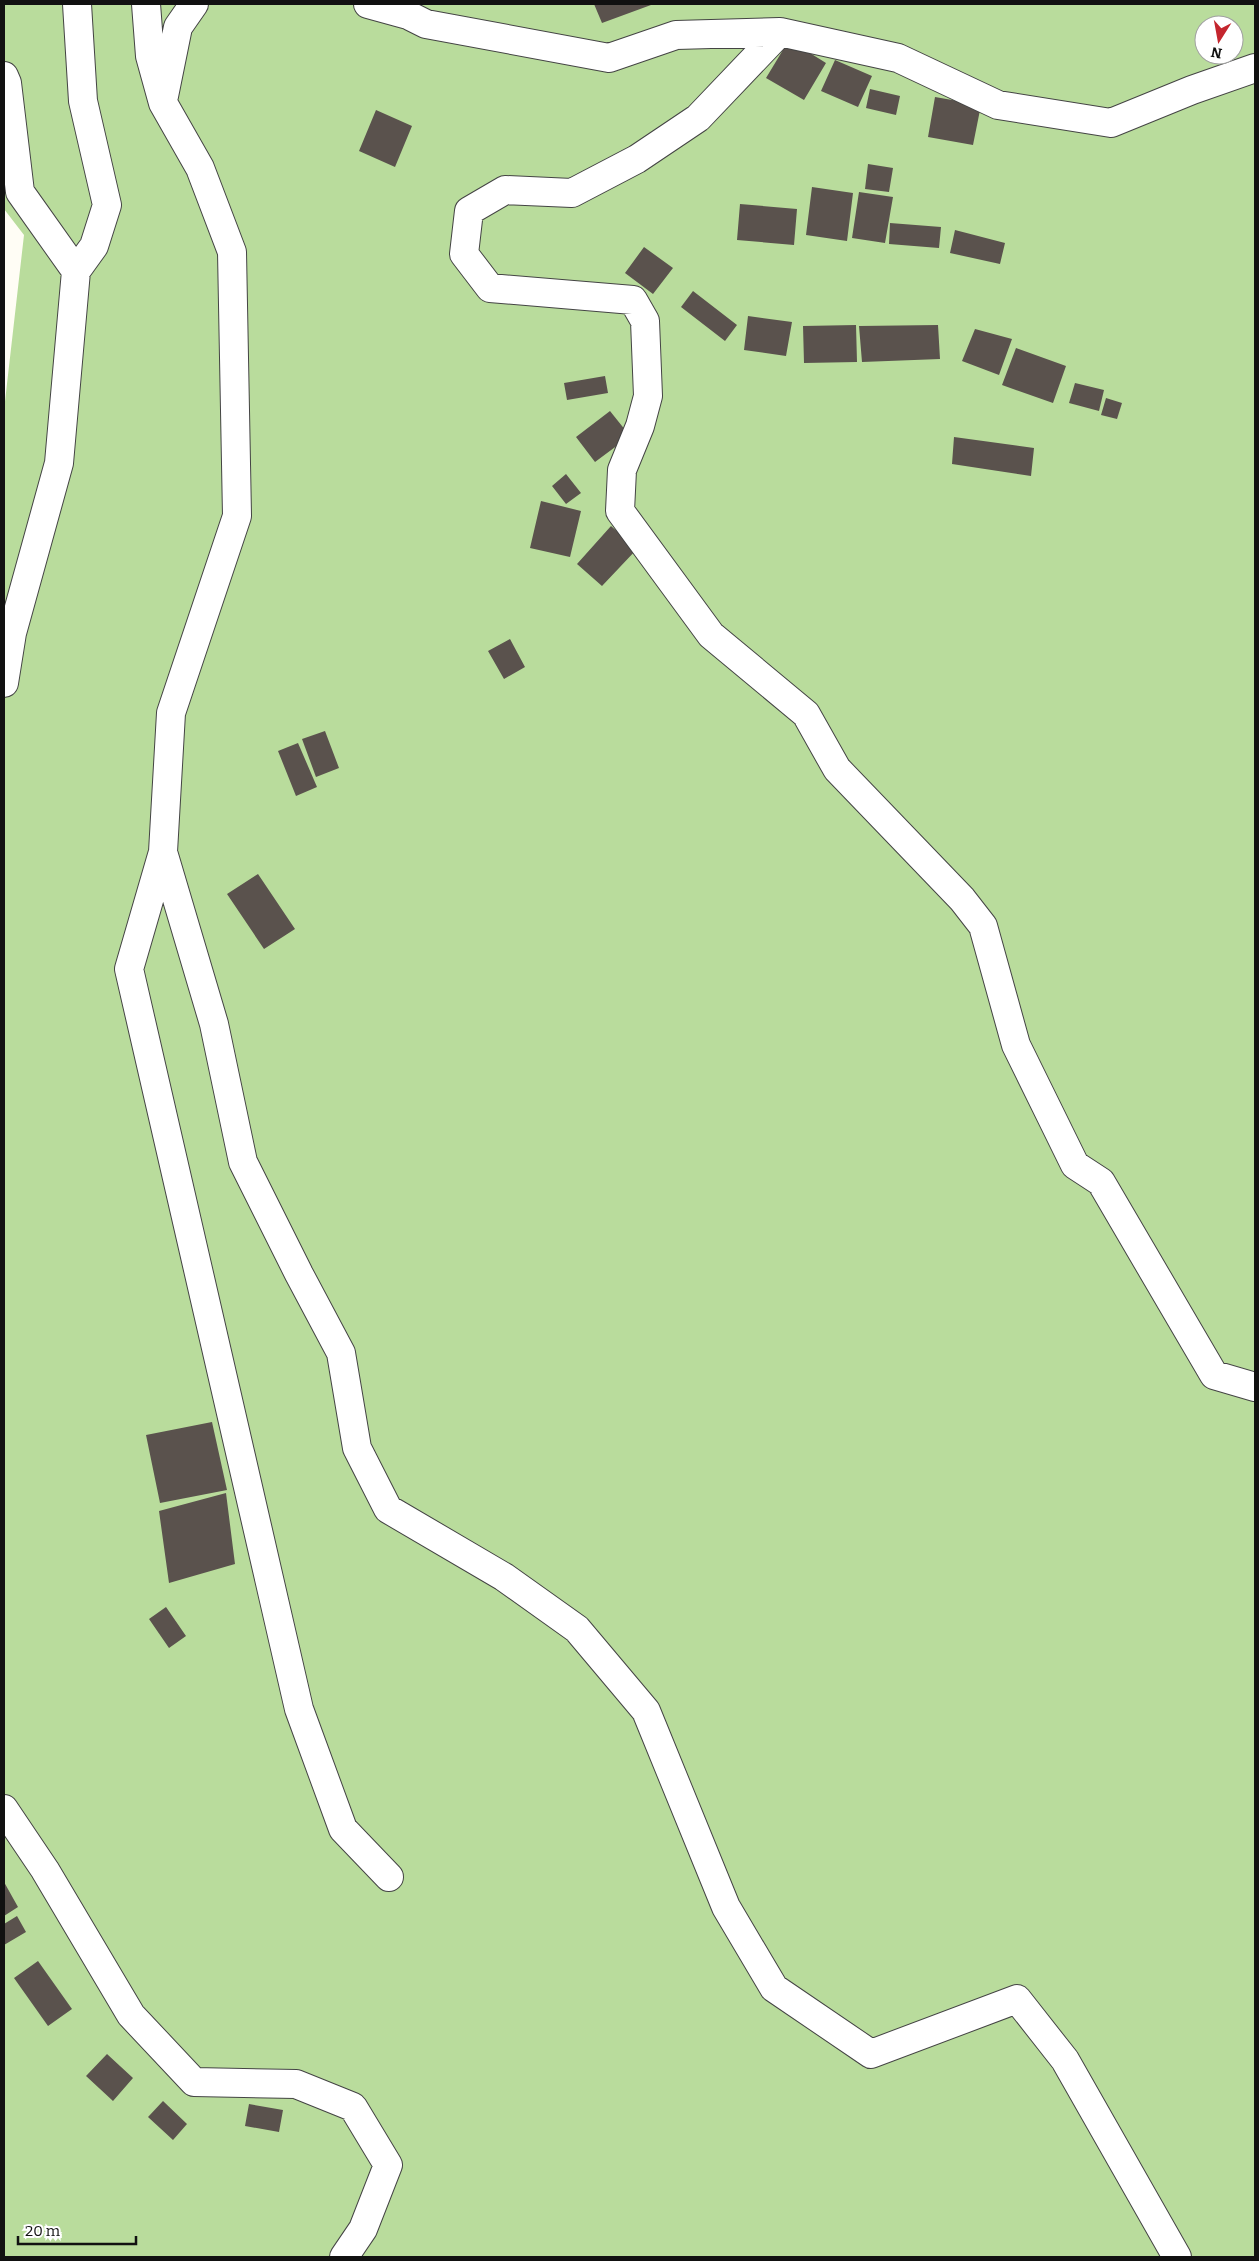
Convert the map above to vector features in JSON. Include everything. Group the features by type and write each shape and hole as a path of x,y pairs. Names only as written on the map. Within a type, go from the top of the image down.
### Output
{"street":[{"path":"4,683 12,633 59,463 76,271 94,246 107,205 83,101 77,4"},
{"path":"146,4 150,56 163,103 200,168 232,252 237,516 171,713 163,852 129,969 299,1709 343,1829 389,1877"},
{"path":"163,103 178,27 194,4"},
{"path":"368,4 408,15 426,24 609,58 676,35 780,32 898,58 998,105 1111,124 1192,90 1255,68"},
{"path":"780,32 698,118 637,159 572,193 505,190 469,211 464,254 490,288 634,300 645,321 648,396 640,426 622,470 620,511 710,635 806,714 837,768 962,899 983,926 1016,1045 1075,1164 1102,1182 1214,1375 1255,1387"},
{"path":"4,76 7,83 20,192 76,271"},
{"path":"163,852 214,1024 243,1162 341,1353 357,1448 388,1509 504,1577 577,1629 646,1711 726,1907 774,1988 871,2054 1016,1999 1065,2060 1177,2257"},
{"path":"4,1809 45,1870 131,2015 194,2082 296,2084 353,2107 388,2165 363,2229 344,2257"}],"green space":[{"path":"4,4 1255,4 1255,2257 4,2257 4,410 24,235 4,209"}],"building":[{"path":"594,4 650,4 651,5 602,23"},
{"path":"789,40 826,63 804,100 766,78"},
{"path":"835,60 872,76 858,107 821,91"},
{"path":"870,89 900,96 896,115 866,108"},
{"path":"935,97 981,105 973,145 928,137"},
{"path":"376,110 412,126 395,167 359,151"},
{"path":"868,164 893,168 889,192 865,189"},
{"path":"812,187 853,193 847,241 806,235"},
{"path":"859,192 893,197 885,243 852,238"},
{"path":"740,204 797,209 794,245 737,240"},
{"path":"890,223 941,227 939,248 889,244"},
{"path":"955,230 1005,243 1000,264 950,253"},
{"path":"644,247 673,268 653,294 625,273"},
{"path":"693,291 737,325 725,341 681,307"},
{"path":"748,316 792,322 786,356 744,350"},
{"path":"856,325 857,362 804,363 803,326"},
{"path":"938,325 940,359 862,362 859,326"},
{"path":"975,329 1012,339 999,375 962,361"},
{"path":"1016,348 1066,366 1053,403 1002,385"},
{"path":"605,376 608,393 567,400 564,383"},
{"path":"1075,383 1104,390 1099,411 1069,403"},
{"path":"1106,398 1122,403 1117,419 1101,415"},
{"path":"610,411 630,436 595,462 576,437"},
{"path":"954,437 1034,448 1031,476 952,464"},
{"path":"566,474 581,493 566,504 552,486"},
{"path":"541,501 581,511 570,557 530,548"},
{"path":"611,526 637,549 602,586 577,564"},
{"path":"510,639 525,667 504,679 488,651"},
{"path":"325,731 339,768 316,777 302,739"},
{"path":"298,743 317,787 296,796 278,751"},
{"path":"258,874 295,929 264,949 227,894"},
{"path":"212,1422 227,1490 160,1503 146,1435"},
{"path":"226,1493 235,1564 169,1583 159,1511"},
{"path":"166,1607 186,1636 169,1648 149,1619"},
{"path":"4,1882 18,1907 4,1916"},
{"path":"17,1916 26,1932 4,1945 4,1924"},
{"path":"38,1961 72,2009 48,2026 14,1978"},
{"path":"107,2054 133,2078 113,2101 86,2076"},
{"path":"163,2101 187,2124 173,2140 148,2117"},
{"path":"249,2104 283,2110 279,2132 245,2126"}]}
